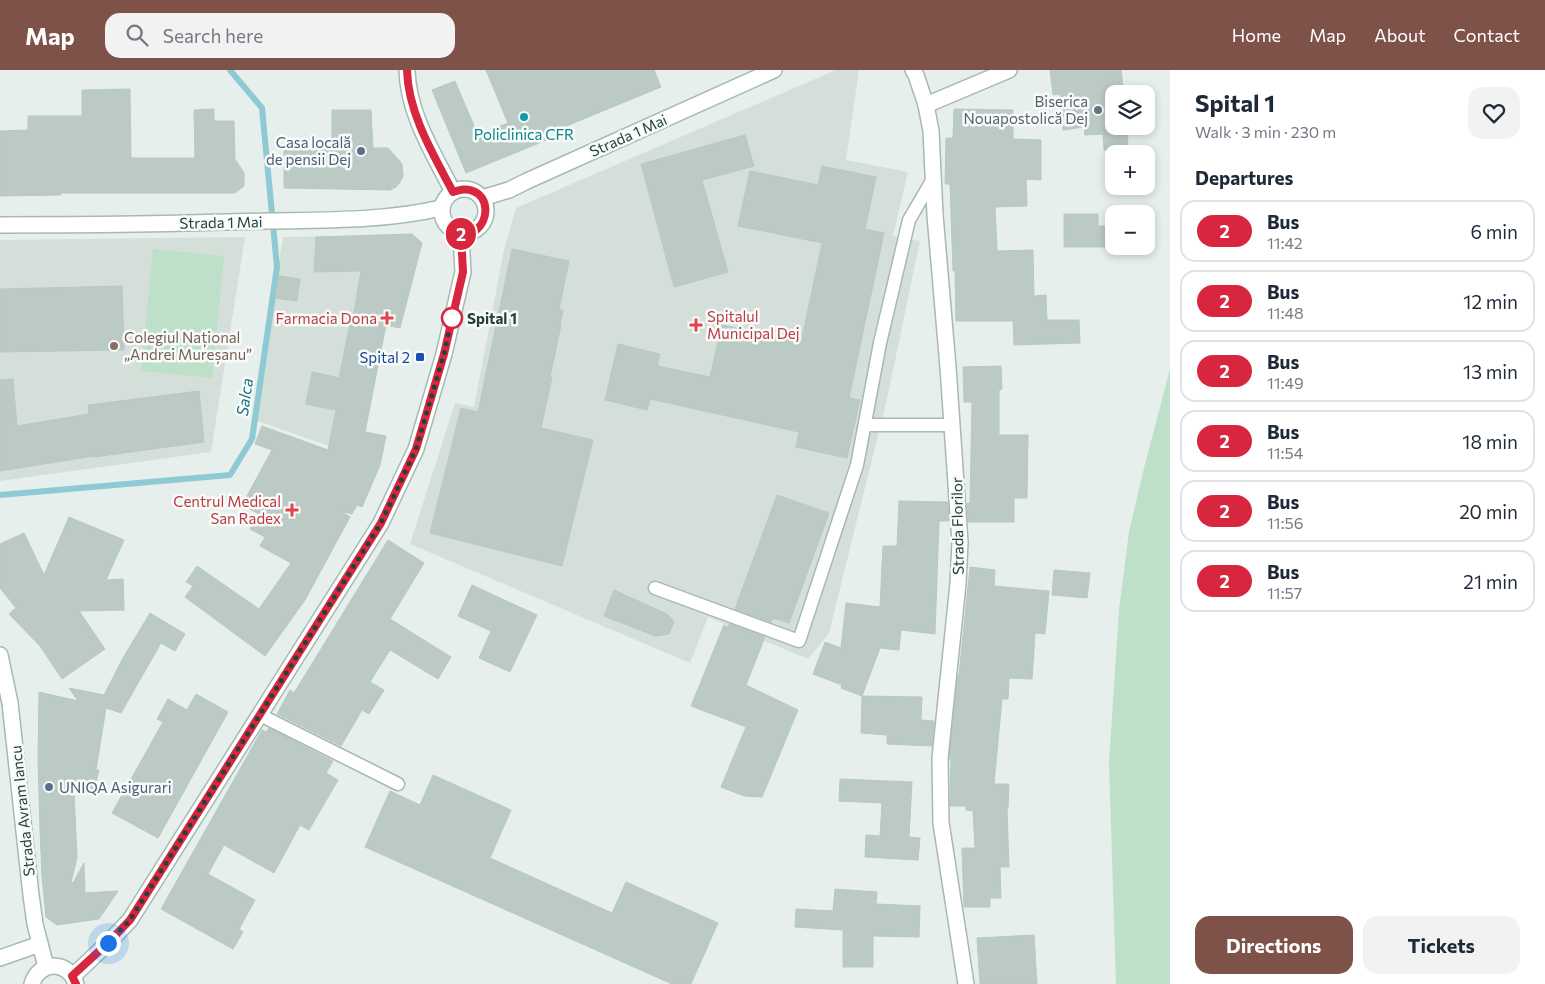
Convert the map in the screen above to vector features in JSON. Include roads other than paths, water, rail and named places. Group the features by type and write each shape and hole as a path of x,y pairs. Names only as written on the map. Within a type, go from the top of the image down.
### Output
{"street":[{"path":"407,70 407,84 417,118 453,192"},
{"name":"Strada 1 Mai","path":"482,198 509,190 774,70"},
{"name":"Strada Florilor","path":"912,70 916,75 926,105 931,131 935,215 953,425 960,542 958,584 940,758 940,799 941,823 966,984"},
{"path":"926,105 1009,70"},
{"path":"463,189 474,191 482,198 486,210 483,223 474,231 461,234 450,229 443,220 441,208 445,199 453,192 463,189"},
{"name":"Strada 1 Mai","path":"0,225 220,223 304,220 416,214 441,208"},
{"path":"32,984 37,973 46,967 52,966 64,968 74,980 130,920 381,523 416,449 444,354 463,272 461,234"},
{"name":"Strada Avram Iancu","path":"0,655 10,703 30,895 46,967"},
{"path":"0,958 40,944"}],"lane":[{"path":"655,588 798,642 857,465 880,343 909,220 933,179"},
{"path":"865,425 953,425"},
{"path":"260,715 398,784"}],"waterway":[{"name":"Salca","path":"0,495 230,475 252,439 277,267 262,108 230,70"}],"place":[{"name":"Biserica Nouapostolică Dej","path":"1098,110"},
{"name":"Policlinica CFR","path":"524,117"},
{"name":"Casa locală de pensii Dej","path":"361,151"},
{"name":"Farmacia Dona","path":"387,318"},
{"name":"Spital 1","path":"452,318"},
{"name":"Spitalul Municipal Dej","path":"696,325"},
{"name":"Colegiul Național „Andrei Mureșanu”","path":"114,346"},
{"name":"Spital 2","path":"420,357"},
{"name":"Centrul Medical San Radex","path":"292,510"},
{"name":"UNIQA Asigurari","path":"49,787"}]}
